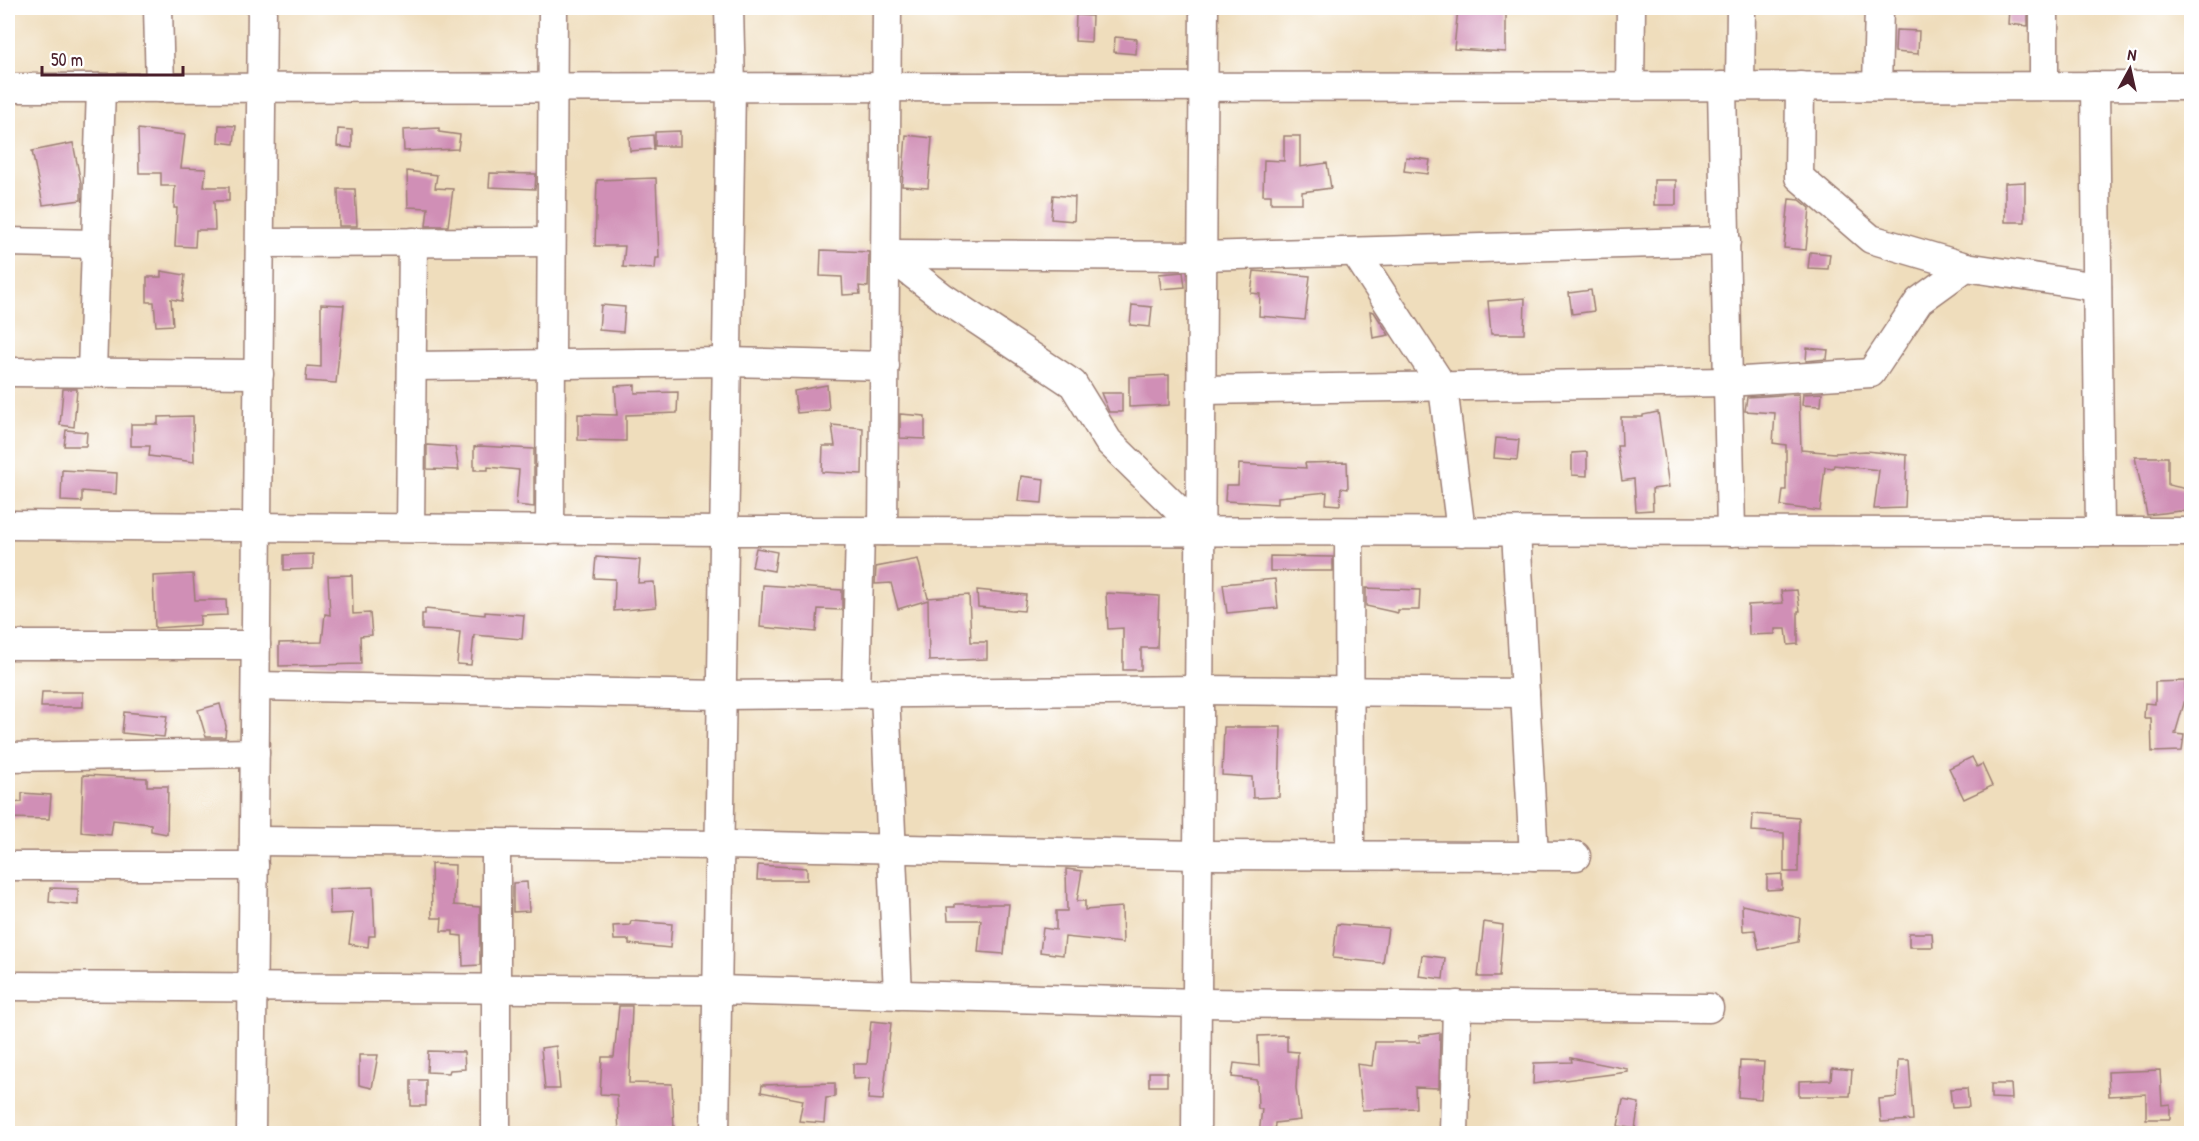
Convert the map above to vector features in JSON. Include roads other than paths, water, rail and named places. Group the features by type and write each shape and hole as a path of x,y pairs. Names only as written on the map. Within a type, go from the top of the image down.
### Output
{"street":[{"path":"158,8 160,88"},
{"path":"251,1134 261,8"},
{"path":"550,530 553,8"},
{"path":"716,1134 731,87 729,8"},
{"path":"856,693 885,366 889,87 887,8"},
{"path":"1196,1134 1204,8"},
{"path":"1630,86 1631,8"},
{"path":"1731,532 1726,241 1731,86 1741,8"},
{"path":"1877,86 1879,8"},
{"path":"2043,8 2044,86"},
{"path":"1800,86 1799,177 1871,239 1966,267 2097,287"},
{"path":"2095,86 2100,532"},
{"path":"8,88 2192,86"},
{"path":"92,372 101,88"},
{"path":"887,254 1203,256 1726,241"},
{"path":"8,242 96,244"},
{"path":"260,243 551,242"},
{"path":"410,528 413,243"},
{"path":"1354,252 1443,387 1461,532"},
{"path":"887,254 944,298 1073,384 1108,441 1201,532"},
{"path":"1202,390 1728,382 1871,373 1919,301 1966,267"},
{"path":"412,366 727,362 885,366"},
{"path":"8,372 259,374"},
{"path":"8,525 724,531 2192,532"},
{"path":"1349,532 1350,855"},
{"path":"1516,532 1534,856"},
{"path":"8,645 256,645"},
{"path":"255,686 722,694 1200,690 1525,693"},
{"path":"885,693 898,995"},
{"path":"8,757 255,753"},
{"path":"8,866 496,843 720,845 1198,855 1576,856"},
{"path":"496,843 496,1134"},
{"path":"8,986 718,990 1197,1003 1709,1008"},
{"path":"1454,1134 1457,1005"}]}
